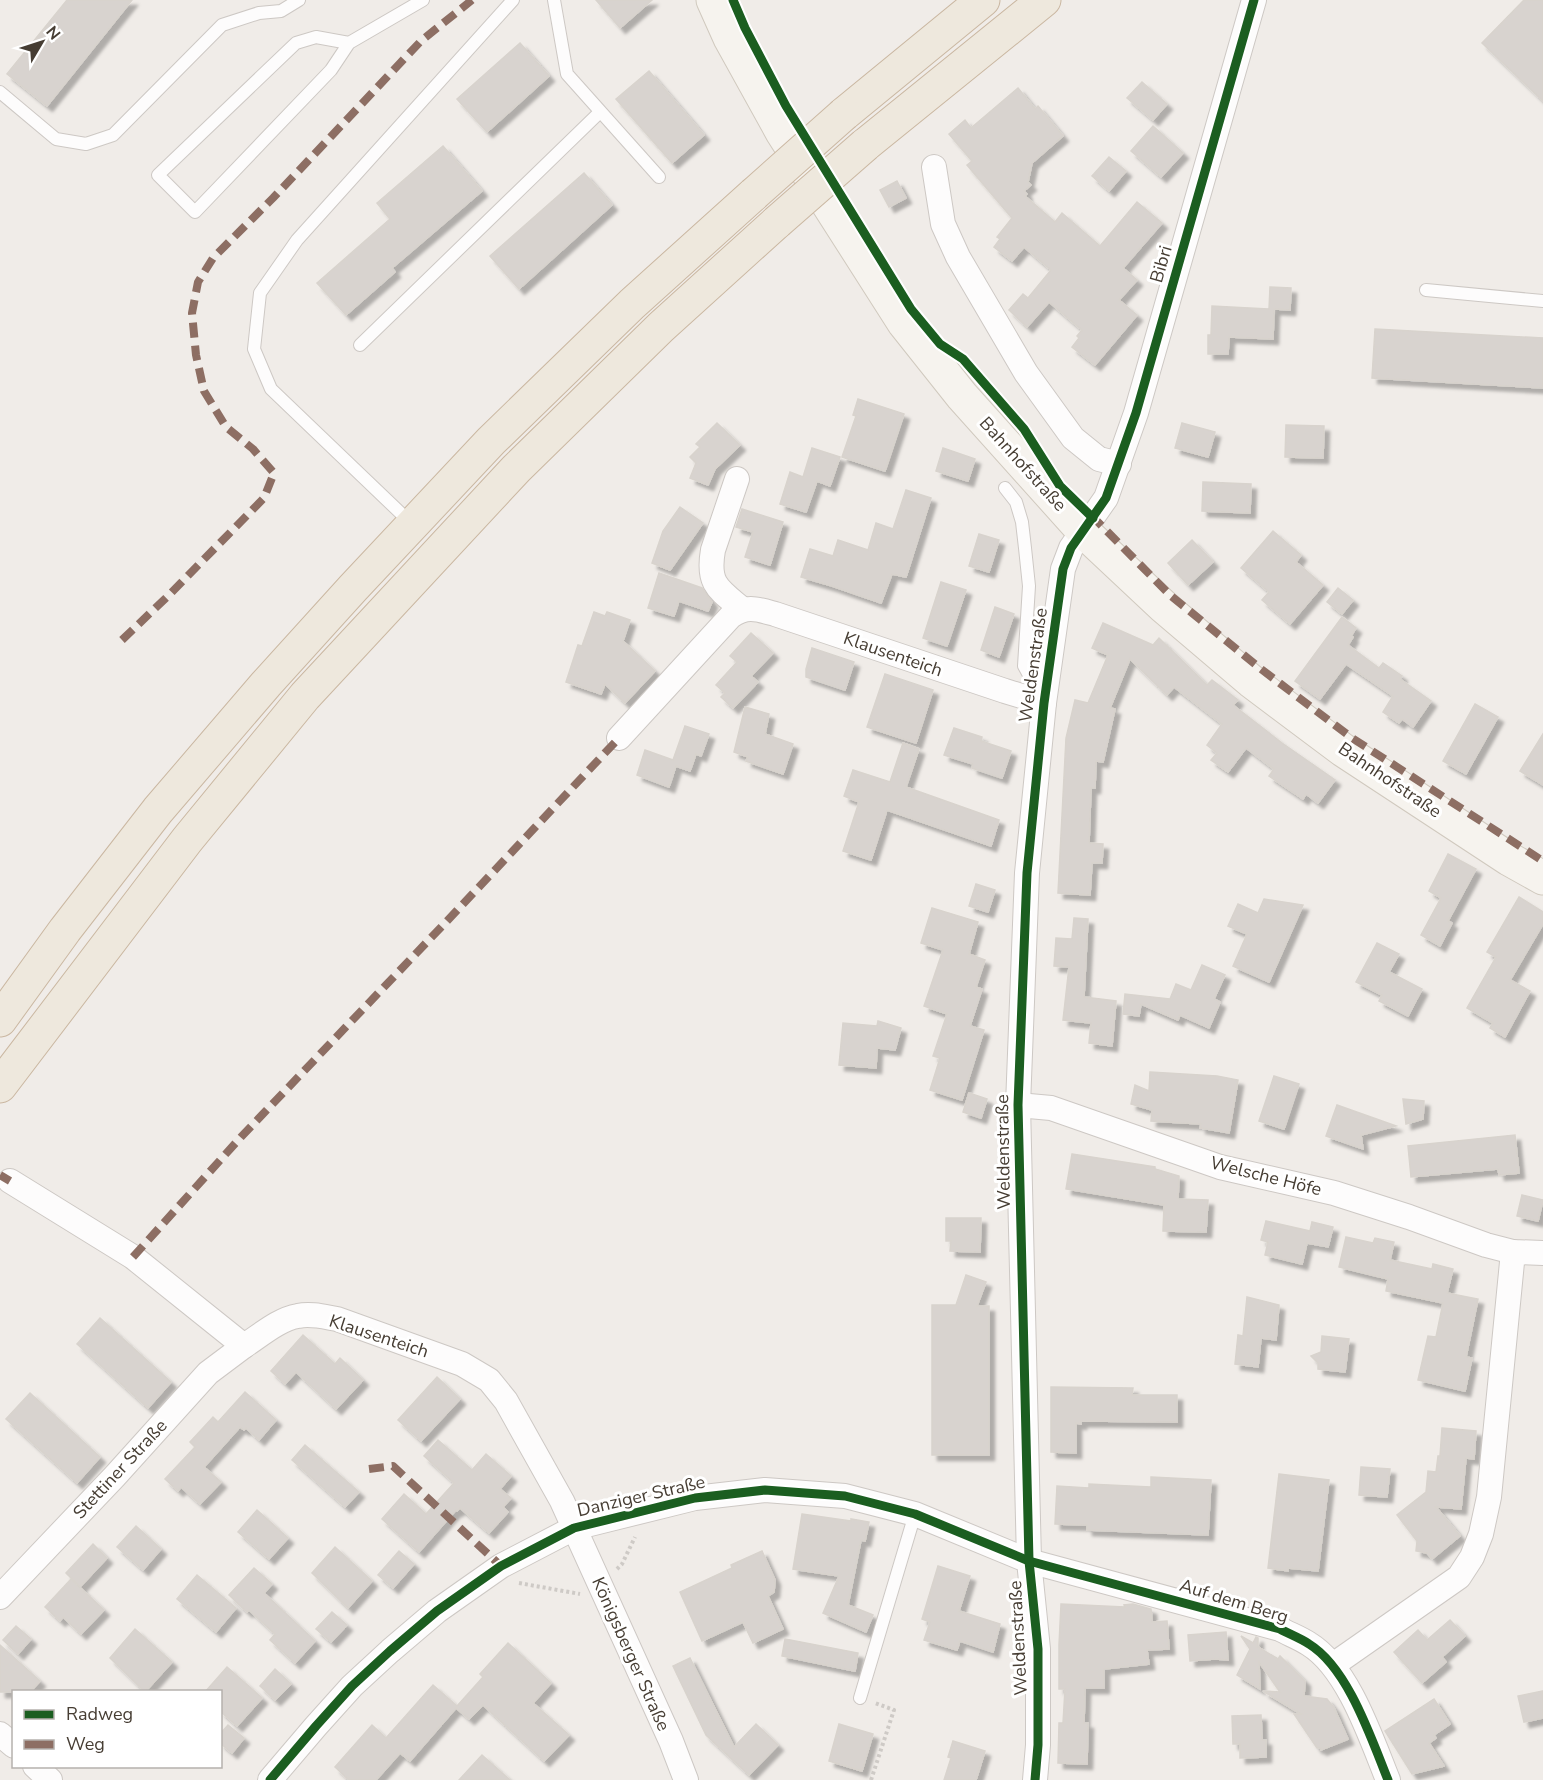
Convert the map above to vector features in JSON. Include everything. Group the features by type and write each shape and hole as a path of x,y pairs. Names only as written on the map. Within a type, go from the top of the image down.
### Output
{"highway":[{"path":"0,1020 65,930 158,810 266,684 491,441 624,312 754,194 844,114 983,0"},
{"path":"0,1086 187,840 305,696 516,469 661,327 777,222 865,145 1044,0"}],"main road":[{"name":"Bahnhofstraße","path":"713,0 730,38 782,132 904,322 962,396 1083,531 1164,607 1251,681 1343,750 1509,859 1543,878"}],"street":[{"name":"Bibri","path":"1083,531 1106,498 1136,413 1254,0"},
{"path":"934,167 943,224 958,257 1026,373 1073,438 1100,459 1119,464"},
{"path":"619,738 731,616 742,609 718,589 711,575 713,550 736,479"},
{"name":"Weldenstraße","path":"1035,1780 1038,1745 1038,1649 1029,1561 1018,1105 1027,873 1044,703 1064,568 1071,548 1083,531"},
{"name":"Klausenteich","path":"742,609 758,609 775,614 1044,703"},
{"name":"Welsche Höfe","path":"1018,1105 1051,1108 1220,1167 1334,1193 1486,1245 1513,1252 1543,1253"},
{"path":"10,1181 133,1257 244,1346"},
{"path":"1333,1665 1459,1577 1475,1549 1481,1534 1489,1497 1513,1252"},
{"name":"Klausenteich","path":"244,1346 284,1320 299,1315 316,1316 337,1319 462,1364 489,1380 506,1401 562,1501 573,1528"},
{"name":"Stettiner Straße","path":"0,1597 208,1373 244,1346"},
{"name":"Danziger Straße","path":"270,1780 352,1686 437,1611 501,1566 573,1528 695,1498 765,1490 845,1496 915,1514 1029,1561"},
{"name":"Königsberger Straße","path":"573,1528 671,1742 686,1780"},
{"name":"Auf dem Berg","path":"1029,1561 1280,1629 1310,1644 1333,1665 1354,1701 1388,1780"},
{"path":"0,1734 12,1744"},
{"path":"36,1768 50,1780"}],"lane":[{"path":"0,92 56,139 86,144 113,135 222,25 259,13 281,11 299,0"},
{"path":"349,43 316,37 296,43 158,175 195,212 331,70 349,43 423,0"},
{"path":"413,525 271,389 254,349 260,292 297,240 513,0"},
{"path":"554,0 567,74 659,177"},
{"path":"360,345 600,112"},
{"path":"1426,290 1543,301"},
{"name":"Weldenstraße","path":"1005,488 1016,502 1022,522 1025,548 1029,586 1024,666 1044,703"},
{"path":"860,1698 915,1514"}],"path":[{"path":"860,1698 894,1710 870,1780"}],"building":[{"path":"67,0 132,0 47,106 7,74"},
{"path":"596,0 652,0 620,28"},
{"path":"1524,0 1543,0 1543,101 1482,43"},
{"path":"520,43 549,76 487,132 457,99"},
{"path":"649,71 704,135 672,163 616,99"},
{"path":"1142,82 1167,104 1153,120 1127,98"},
{"path":"1018,88 1035,109 1038,106 1063,136 1032,163 1028,182 1031,185 1024,191 1027,194 1025,196 1055,222 1062,213 1100,246 1137,202 1162,223 1123,268 1137,280 1119,300 1137,315 1095,365 1072,347 1082,330 1049,302 1027,327 1009,310 1023,294 1028,298 1051,270 1024,247 1012,261 994,247 1000,239 997,237 1012,218 967,165 972,161 949,134 965,120 971,128"},
{"path":"1153,126 1183,153 1161,177 1131,151"},
{"path":"443,146 482,191 392,268 395,272 346,315 317,283 390,219 377,203"},
{"path":"1109,157 1126,171 1109,191 1092,176"},
{"path":"584,173 612,205 519,289 490,256"},
{"path":"897,181 906,198 889,207 880,190"},
{"path":"1270,287 1291,288 1290,310 1274,309 1273,339 1229,337 1228,354 1208,354 1212,306 1269,309"},
{"path":"1375,329 1543,338 1543,388 1372,378"},
{"path":"858,399 904,414 885,471 842,457 856,416 853,415"},
{"path":"717,423 740,445 715,469 708,485 690,478 696,463 690,457 700,447 696,444"},
{"path":"1182,423 1215,432 1208,457 1175,448"},
{"path":"1286,425 1324,426 1323,458 1285,457"},
{"path":"812,448 840,457 830,486 817,481 806,512 780,504 790,472 803,477"},
{"path":"943,448 975,459 968,481 936,471"},
{"path":"1203,482 1251,484 1250,513 1202,511"},
{"path":"906,490 931,498 906,577 892,574 881,603 801,577 810,549 833,556 838,540 868,550 876,523 893,529"},
{"path":"680,507 703,523 670,570 652,563 663,531"},
{"path":"742,509 783,522 770,565 745,557 753,532 736,527"},
{"path":"1273,531 1301,555 1296,562 1323,585 1290,624 1262,600 1269,592 1241,568"},
{"path":"979,534 999,540 989,572 969,566"},
{"path":"1192,540 1213,562 1188,585 1168,563"},
{"path":"659,573 702,588 712,602 708,611 679,601 674,616 648,608"},
{"path":"941,582 966,590 947,646 923,638"},
{"path":"1338,588 1353,600 1342,614 1327,602"},
{"path":"995,607 1014,614 999,657 981,650"},
{"path":"594,612 605,616 607,612 630,620 623,641 655,671 625,703 605,684 601,694 566,682 578,645 582,646"},
{"path":"1342,617 1356,628 1348,645 1379,668 1383,663 1402,676 1400,679 1431,701 1413,727 1402,719 1399,723 1383,712 1393,696 1346,664 1320,699 1295,681"},
{"path":"1103,623 1153,645 1159,638 1207,685 1212,680 1238,700 1233,705 1335,780 1318,803 1306,794 1303,799 1269,776 1274,769 1246,748 1228,772 1211,760 1217,753 1207,745 1222,724 1174,687 1167,695 1130,659 1110,708 1115,709 1103,762 1096,761 1095,788 1091,788 1089,843 1103,844 1102,863 1092,863 1090,895 1058,893 1066,738 1075,700 1088,703 1108,655 1092,648"},
{"path":"751,633 773,653 751,676 758,682 733,708 721,697 725,693 716,685 737,662 730,656"},
{"path":"812,648 854,662 845,690 806,677"},
{"path":"885,674 933,690 916,743 867,727"},
{"path":"1475,704 1498,717 1466,774 1443,761"},
{"path":"745,707 769,714 765,734 793,744 783,774 746,761 748,757 734,752"},
{"path":"685,726 709,734 701,756 696,754 690,771 676,766 669,787 637,775 645,750 673,760"},
{"path":"954,728 982,737 981,741 1011,751 1002,778 972,768 973,764 944,755"},
{"path":"1543,734 1543,785 1520,771"},
{"path":"903,743 919,749 906,787 999,820 991,846 887,810 871,860 843,851 859,802 844,796 853,770 890,782"},
{"path":"1448,854 1476,869 1448,921 1452,923 1440,946 1421,935 1441,898 1429,891"},
{"path":"976,884 995,890 988,912 969,906"},
{"path":"1519,897 1543,912 1543,924 1510,980 1530,991 1505,1037 1490,1028 1493,1023 1467,1008 1496,957 1487,952"},
{"path":"1264,899 1303,905 1269,982 1233,966 1247,934 1228,926 1238,904 1258,913"},
{"path":"932,908 978,922 969,954 985,960 976,987 982,989 970,1026 984,1030 962,1100 930,1090 940,1058 933,1056 947,1014 924,1006 943,950 921,943"},
{"path":"1074,918 1088,919 1084,997 1116,1001 1112,1046 1089,1043 1091,1023 1063,1020 1069,967 1054,966 1056,938 1072,939"},
{"path":"1377,943 1399,954 1389,972 1422,989 1408,1016 1379,1001 1382,995 1356,982"},
{"path":"1202,965 1225,975 1214,999 1220,1002 1209,1028 1180,1015 1178,1020 1141,1004 1139,1016 1123,1014 1125,994 1170,999 1176,984 1191,990"},
{"path":"878,1021 901,1028 895,1050 877,1048 876,1068 839,1065 843,1023 877,1026"},
{"path":"1150,1072 1217,1076 1238,1080 1229,1133 1200,1128 1201,1124 1151,1121 1152,1110 1131,1104 1135,1085 1149,1091"},
{"path":"1274,1076 1299,1084 1284,1129 1259,1121"},
{"path":"969,1093 987,1099 981,1118 963,1112"},
{"path":"1403,1099 1424,1101 1423,1119 1406,1124"},
{"path":"1337,1105 1396,1126 1361,1135 1363,1149 1326,1136"},
{"path":"1515,1135 1519,1173 1499,1175 1498,1169 1411,1177 1408,1146"},
{"path":"1072,1154 1155,1167 1155,1169 1179,1176 1178,1199 1208,1200 1206,1232 1163,1231 1164,1205 1066,1189"},
{"path":"1522,1195 1543,1200 1538,1221 1517,1216"},
{"path":"946,1218 981,1218 980,1252 950,1251 951,1241 946,1241"},
{"path":"1266,1221 1310,1231 1312,1222 1333,1227 1328,1247 1307,1243 1302,1264 1265,1255 1268,1242 1261,1240"},
{"path":"1346,1237 1373,1243 1375,1238 1394,1242 1390,1260 1432,1269 1433,1264 1453,1269 1447,1293 1478,1299 1466,1357 1472,1358 1465,1391 1418,1380 1428,1336 1436,1337 1443,1303 1386,1291 1388,1279 1339,1267"},
{"path":"966,1275 986,1282 977,1306 989,1306 989,1455 932,1455 932,1305 956,1305"},
{"path":"1247,1297 1279,1305 1276,1340 1261,1338 1258,1367 1235,1364 1238,1335 1243,1336"},
{"path":"100,1318 171,1382 148,1408 77,1344"},
{"path":"303,1335 335,1364 340,1358 363,1380 336,1409 296,1372 285,1384 271,1371"},
{"path":"1322,1336 1349,1339 1345,1372 1318,1369 1318,1363 1311,1356 1321,1352"},
{"path":"437,1377 460,1399 421,1441 398,1420"},
{"path":"1051,1387 1133,1388 1132,1395 1177,1395 1177,1422 1081,1421 1081,1424 1076,1423 1076,1453 1051,1452"},
{"path":"245,1392 276,1420 259,1440 246,1428 244,1430 240,1427 204,1467 221,1482 200,1504 181,1487 178,1491 165,1479 195,1447 190,1442 213,1417 218,1422"},
{"path":"30,1393 100,1457 77,1483 6,1419"},
{"path":"1442,1428 1476,1431 1474,1459 1466,1458 1461,1509 1436,1507 1460,1536 1432,1559 1427,1553 1416,1551 1417,1541 1397,1515 1426,1492 1428,1471 1436,1472 1438,1456 1440,1456"},
{"path":"438,1440 472,1470 486,1454 511,1476 500,1489 511,1498 503,1507 508,1512 489,1533 460,1508 419,1552 382,1519 404,1494 426,1514 454,1483 424,1456"},
{"path":"305,1445 359,1492 345,1507 292,1460"},
{"path":"1361,1467 1390,1469 1387,1497 1359,1495"},
{"path":"1279,1474 1329,1480 1318,1571 1268,1568"},
{"path":"1151,1477 1211,1480 1208,1535 1087,1530 1087,1525 1055,1524 1057,1486 1089,1488 1089,1484 1151,1487"},
{"path":"257,1510 288,1538 269,1559 238,1532"},
{"path":"802,1514 869,1522 865,1541 861,1540 848,1605 873,1615 866,1632 823,1613 839,1576 793,1569"},
{"path":"136,1526 161,1549 143,1570 117,1547"},
{"path":"93,1544 107,1558 80,1587 66,1573"},
{"path":"335,1547 372,1581 348,1608 312,1573"},
{"path":"399,1551 414,1564 393,1588 378,1575"},
{"path":"762,1551 775,1580 774,1592 768,1596 783,1629 753,1643 743,1622 702,1641 680,1592"},
{"path":"938,1566 970,1576 959,1611 1000,1624 993,1652 960,1641 957,1650 924,1640 930,1622 922,1619"},
{"path":"254,1568 272,1584 264,1593 315,1641 295,1663 270,1640 275,1634 229,1595"},
{"path":"197,1575 236,1608 216,1632 177,1599"},
{"path":"71,1579 104,1610 81,1634 63,1617 60,1621 45,1607"},
{"path":"1061,1604 1125,1607 1124,1605 1133,1604 1151,1609 1152,1622 1167,1621 1169,1649 1147,1650 1149,1664 1104,1669 1104,1688 1085,1688 1084,1723 1088,1723 1087,1764 1058,1763 1059,1723 1063,1723 1065,1689 1059,1689"},
{"path":"332,1612 347,1625 331,1642 316,1629"},
{"path":"1450,1620 1465,1636 1442,1657 1446,1662 1422,1683 1394,1652 1418,1630 1427,1640"},
{"path":"16,1626 31,1639 18,1654 3,1640"},
{"path":"135,1629 172,1662 147,1690 143,1690 110,1658"},
{"path":"1226,1632 1228,1660 1190,1661 1188,1635"},
{"path":"1241,1636 1253,1643 1256,1637 1258,1638 1258,1647 1278,1659 1280,1656 1305,1681 1304,1696 1327,1699 1334,1708 1348,1739 1321,1750 1317,1748 1294,1714 1301,1714 1263,1691 1280,1692 1259,1662 1260,1689 1237,1675 1250,1649"},
{"path":"785,1639 858,1653 855,1671 782,1656"},
{"path":"508,1643 551,1683 533,1703 569,1735 544,1761 483,1705 469,1719 456,1708 410,1761 400,1753 376,1780 349,1780 335,1767 372,1725 386,1738 433,1685 457,1706 483,1677 480,1674"},
{"path":"0,1645 40,1681 32,1690 0,1692"},
{"path":"690,1658 734,1747 756,1724 778,1745 749,1775 706,1735 673,1666"},
{"path":"227,1667 262,1698 237,1726 222,1713 222,1690 207,1690"},
{"path":"275,1669 291,1684 275,1700 260,1686"},
{"path":"1543,1691 1543,1718 1524,1722 1518,1696"},
{"path":"1434,1699 1450,1724 1434,1735 1436,1738 1429,1743 1444,1766 1412,1774 1385,1731"},
{"path":"1261,1715 1262,1740 1266,1740 1266,1757 1240,1758 1240,1744 1233,1744 1232,1716"},
{"path":"839,1724 873,1734 862,1771 829,1761"},
{"path":"228,1725 244,1738 232,1753 222,1745 222,1732"},
{"path":"953,1741 985,1751 976,1780 944,1780 951,1758 948,1757"},
{"path":"482,1755 510,1780 459,1780"}],"marked path":[{"path":"122,640 264,498 274,473 253,449 226,427 204,391 196,355 192,313 198,282 213,258 421,41 472,0"},
{"path":"1091,515 1171,596 1261,669 1352,738 1543,861"},
{"path":"133,1257 241,1137 619,738"},
{"path":"0,1175 10,1181"},
{"path":"369,1469 393,1466 501,1566"}],"cycle path":[{"path":"733,0 786,106 911,309 940,344 963,359 1024,429 1060,486 1093,518"},
{"path":"1035,1780 1038,1745 1038,1649 1029,1561 1018,1105 1027,873 1044,703 1063,569 1071,548 1106,498 1136,413 1254,0"},
{"path":"270,1780 352,1686 437,1611 501,1566 574,1528 695,1498 765,1490 845,1496 915,1514 1029,1561 1280,1629 1309,1644 1335,1669 1357,1705 1388,1780"}]}
